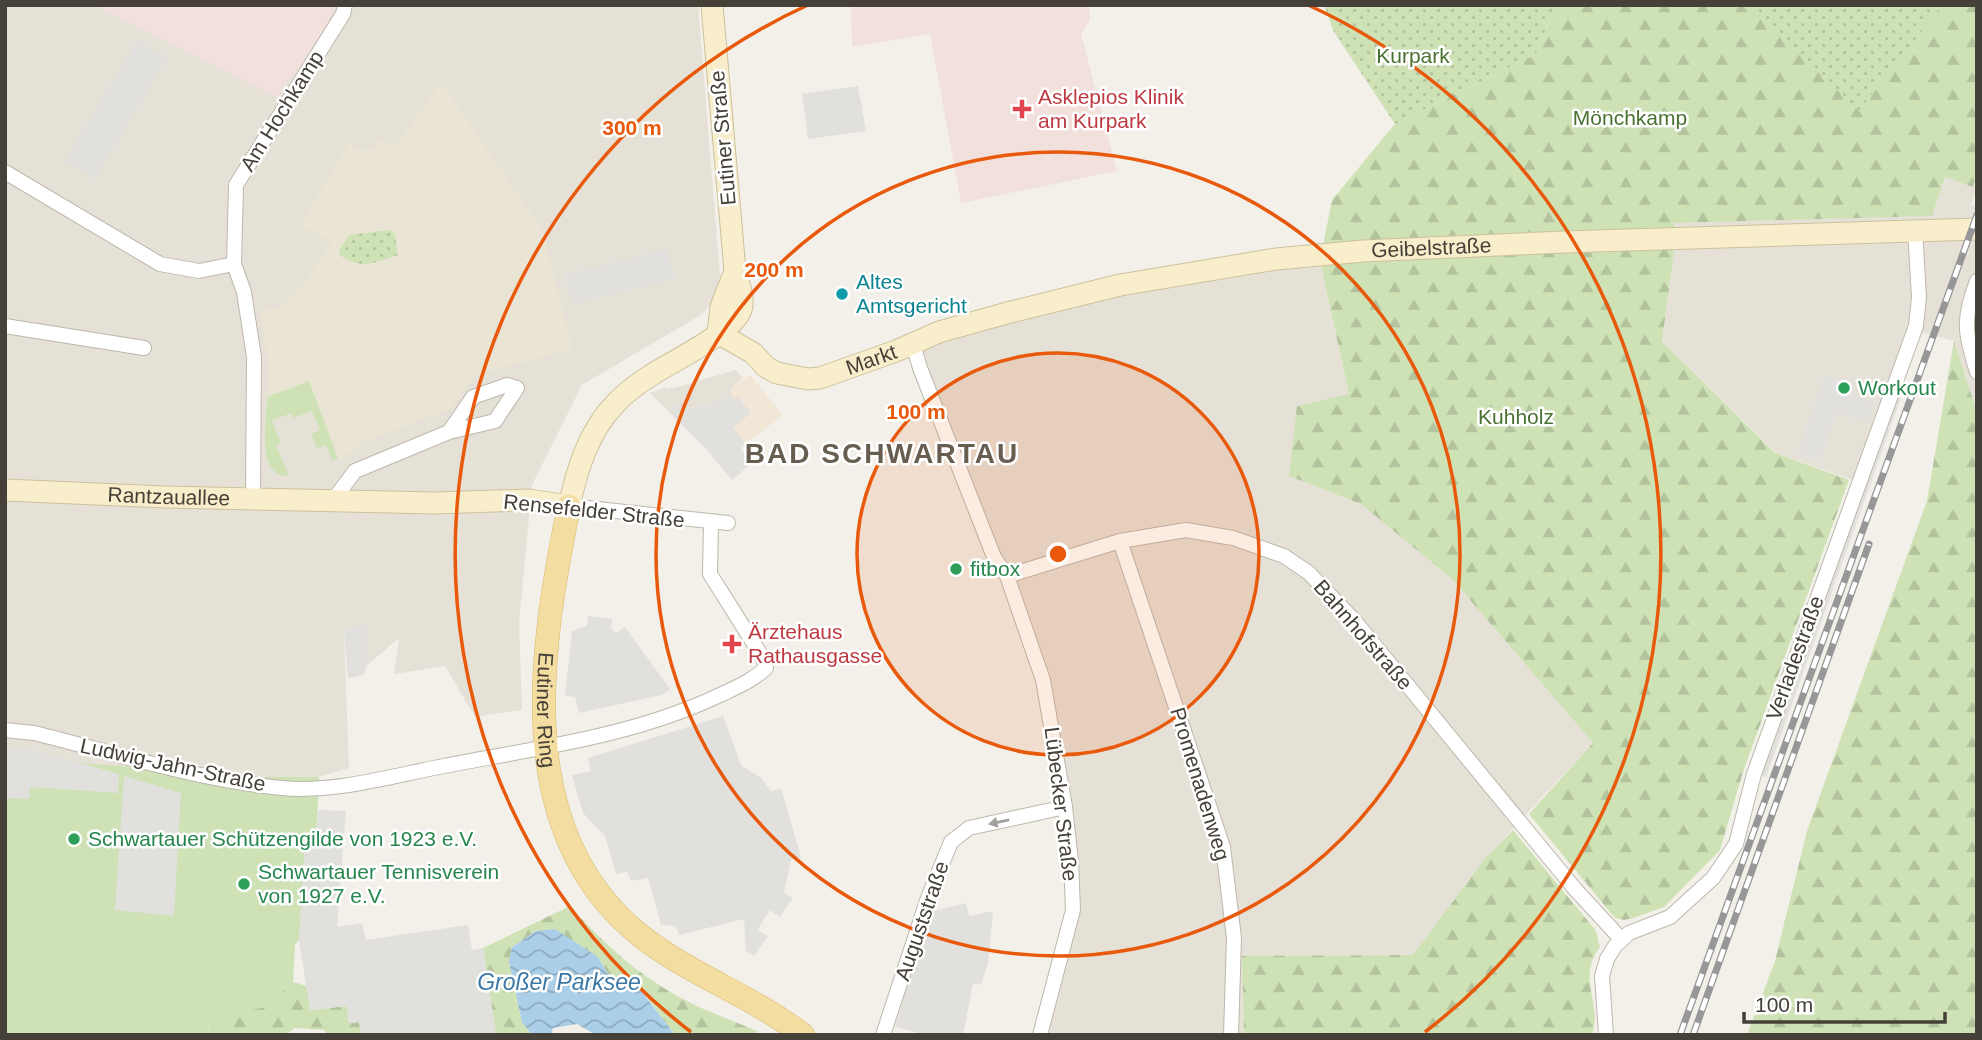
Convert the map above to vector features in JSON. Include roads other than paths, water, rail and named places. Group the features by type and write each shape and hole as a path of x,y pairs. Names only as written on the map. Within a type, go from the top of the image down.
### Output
{"main road":[{"name":"Eutiner Ring","path":"569,506 546,647 543,710 551,778 560,817 575,858 582,872 624,922 665,953 803,1035"}],"street":[{"name":"Am Hochkamp","path":"253,498 254,357 244,292 234,264 236,185 343,14 345,5"},
{"name":"Eutiner Straße","path":"712,5 734,271 721,307 718,333"},
{"path":"5,172 160,264 199,271 234,264"},
{"name":"Geibelstraße","path":"913,344 943,331 1120,285 1285,258 1444,247 1968,229"},
{"name":"Verladestraße","path":"1621,939 1638,928 1670,917 1713,878 1736,844 1754,774 1916,326 1919,297 1915,230"},
{"path":"1977,281 1967,310 1966,330 1966,339 1977,372"},
{"path":"5,326 144,348"},
{"name":"Markt","path":"718,333 753,353 766,367 777,373 808,379 849,368 913,344 994,557 1007,576"},
{"name":"Eutiner Ring","path":"569,506 576,472 590,439 615,403 649,376 694,351 718,333"},
{"path":"334,499 355,471 449,432"},
{"name":"Rantzauallee","path":"5,490 165,497 334,499"},
{"name":"Rensefelder Straße","path":"334,499 435,503 529,500 728,523"},
{"name":"Ludwig-Jahn-Straße","path":"5,730 34,733 203,776 284,788 326,788 615,732 708,701 755,678 766,668 763,658 710,574 711,522"},
{"name":"Bahnhofstraße","path":"1007,576 1120,541 1186,530 1212,533 1284,556 1309,573 1353,619 1549,858 1621,939"},
{"name":"Promenadenweg","path":"1120,541 1223,846 1234,938 1231,1035"},
{"name":"Lübecker Straße","path":"1007,576 1043,680 1065,807 1073,910 1040,1035"},
{"name":"Auguststraße","path":"883,1035 928,898 951,842 969,828 1065,807"},
{"path":"1606,1035 1602,976 1607,959 1621,939"}],"water":[{"name":"Großer Parksee","path":"555,929 598,957 609,976 642,992 675,1035 596,1035 577,1024 553,1028 551,1035 532,1035 522,1022 509,962 512,947 536,931"}],"railway":[{"path":"1680,1035 1977,215"},
{"path":"1693,1035 1869,544"}],"place":[{"name":"Asklepios Klinik am Kurpark","path":"1022,109"},
{"name":"Altes Amtsgericht","path":"842,294"},
{"name":"Workout","path":"1844,388"},
{"name":"fitbox","path":"956,569"},
{"name":"Ärztehaus Rathausgasse","path":"732,644"},
{"name":"Schwartauer Schützengilde von 1923 e.V.","path":"74,839"},
{"name":"Schwartauer Tennisverein von 1927 e.V.","path":"244,884"}],"district":[{"name":"BAD SCHWARTAU","path":"882,453"}],"park label":[{"name":"Kurpark","path":"1413,56"},
{"name":"Mönchkamp","path":"1630,118"},
{"name":"Kuhholz","path":"1516,417"}]}
